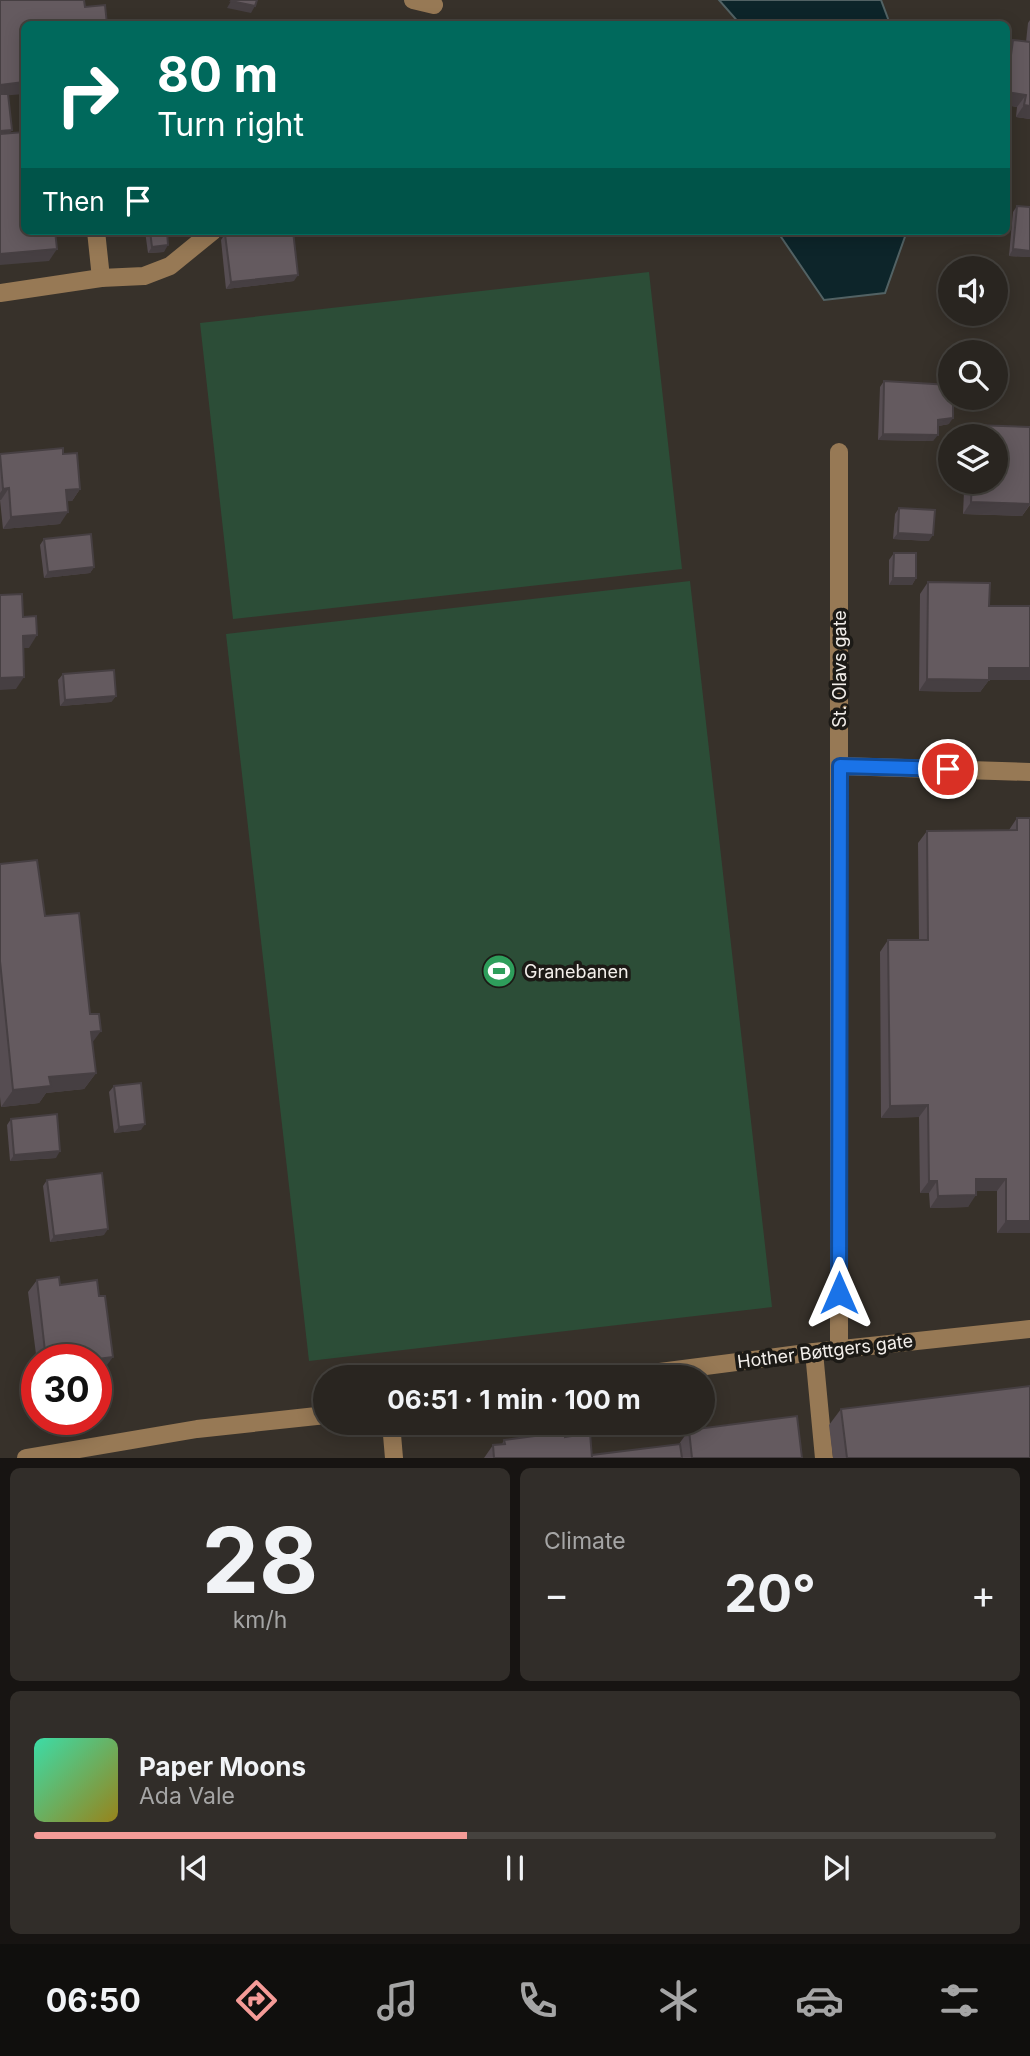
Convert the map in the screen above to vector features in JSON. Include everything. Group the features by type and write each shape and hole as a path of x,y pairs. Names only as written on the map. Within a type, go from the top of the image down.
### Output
{"street":[{"path":"413,0 434,5"},
{"path":"96,235 101,278"},
{"path":"0,293 101,278 144,276 170,266 208,235"},
{"name":"St. Olavs gate","path":"839,452 839,1349"},
{"path":"840,766 1030,772"},
{"name":"Hother Bøttgers gate","path":"714,1365 1030,1329"},
{"path":"814,1352 824,1458"},
{"path":"26,1458 197,1429 313,1416"},
{"path":"392,1435 394,1458"}],"green space":[{"path":"649,272 682,569 233,619 200,323"},
{"name":"Granebanen","path":"690,581 772,1307 309,1361 226,634"}],"water":[{"path":"719,0 881,0 889,21 737,21"},
{"path":"780,235 906,235 885,293 824,300"}],"building":[{"path":"0,0 84,0 85,7 105,5 107,21 21,21 21,82 0,85"},
{"path":"232,0 257,0 255,6"},
{"path":"1013,40 1030,42 1030,106 1024,105 1026,95 1010,93"},
{"path":"0,94 8,94 12,130 0,131"},
{"path":"21,132 21,235 55,235 57,249 0,254 0,134"},
{"path":"1017,206 1030,207 1030,251 1013,249"},
{"path":"150,235 167,235 168,245 152,247"},
{"path":"225,235 293,235 298,275 231,282"},
{"path":"884,381 938,384 938,410 953,410 953,418 938,420 938,435 883,434"},
{"path":"1008,426 1030,427 1030,504 971,502 971,494 1008,494"},
{"path":"63,448 63,454 77,453 80,489 66,490 68,512 11,517 9,488 3,489 0,454"},
{"path":"899,508 935,510 933,535 898,533"},
{"path":"91,534 94,567 48,572 44,539"},
{"path":"894,553 916,553 916,578 893,578"},
{"path":"928,582 990,583 989,606 1030,606 1030,668 989,668 989,680 927,679"},
{"path":"22,594 23,617 36,616 37,635 23,636 24,677 0,678 0,595"},
{"path":"114,670 116,696 65,700 63,674"},
{"path":"1017,818 1030,818 1030,1221 1006,1221 1006,1179 976,1179 976,1195 938,1196 937,1181 929,1181 928,1105 890,1106 888,940 928,940 927,831 1017,830"},
{"path":"37,860 45,916 79,913 90,1014 99,1014 101,1031 91,1032 96,1073 49,1077 51,1086 13,1090 0,961 0,864"},
{"path":"141,1083 145,1124 119,1127 114,1086"},
{"path":"57,1114 60,1151 14,1155 11,1119"},
{"path":"102,1173 108,1229 54,1236 47,1180"},
{"path":"59,1277 60,1285 97,1280 99,1296 105,1296 111,1344 44,1344 37,1280"},
{"path":"1030,1386 1030,1458 847,1458 841,1409"},
{"path":"797,1416 802,1458 692,1458 690,1435 715,1435 715,1427"},
{"path":"542,1435 590,1435 592,1458 494,1458 493,1445 505,1444 504,1440"},
{"path":"680,1444 682,1458 592,1458 592,1455"}],"place":[{"name":"Granebanen","path":"499,971"}],"route":[{"path":"839,1293 840,766 948,769"}]}
